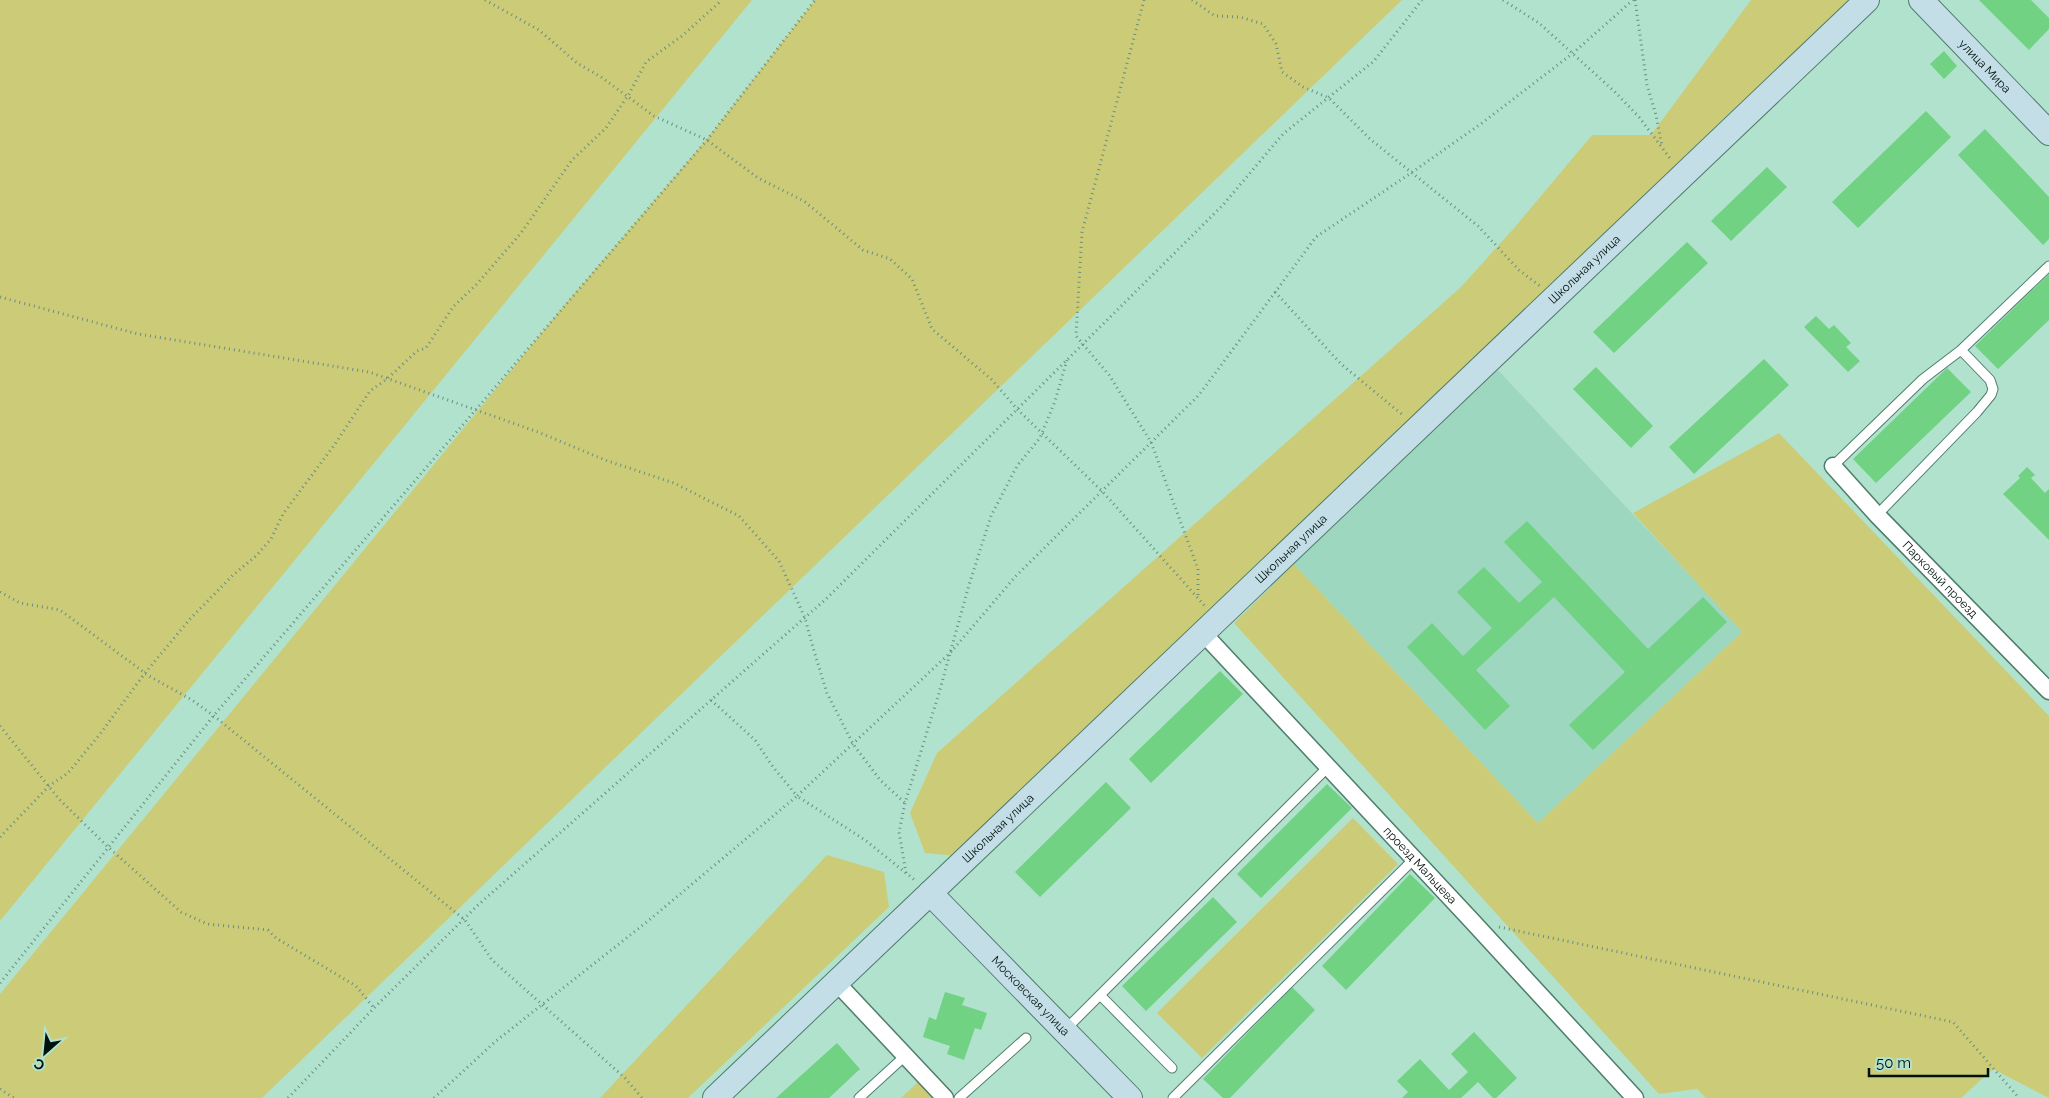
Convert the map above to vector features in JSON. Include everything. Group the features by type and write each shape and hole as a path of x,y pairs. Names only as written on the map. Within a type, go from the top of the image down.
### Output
{"street":[{"name":"Школьная улица","path":"715,1098 1867,0"},
{"name":"улица Мира","path":"1921,0 2049,133"},
{"name":"Парковый проезд","path":"1833,466 1877,515 2049,691"},
{"name":"проезд Мальцева","path":"1210,626 1328,766 1635,1098"},
{"name":"Московская улица","path":"930,893 1130,1098"},
{"path":"836,982 945,1098"}],"lane":[{"path":"1833,466 1923,379 1961,350 2049,266"},
{"path":"1877,515 1991,396 1993,388 1990,380 1961,350"},
{"path":"1064,1030 1328,766"},
{"path":"1173,1098 1414,859"},
{"path":"1100,995 1172,1068"},
{"path":"959,1098 1026,1038"},
{"path":"859,1098 906,1056"}],"path":[{"path":"485,0 539,30 577,63 654,116 706,140 758,178 804,201 863,250 890,259 912,279 932,329 991,379 1018,410 1102,491 1198,598 1210,626"},
{"path":"0,837 49,786 68,772 100,734 145,673 190,619 233,575 256,556 271,539 283,514 335,444 370,391 388,378 418,351 426,348 453,307 477,284 521,233 572,160 606,128 627,97 646,62 682,36 722,0"},
{"path":"0,982 214,716 706,140 815,0"},
{"path":"1144,0 1082,232 1076,336 1109,375 1151,442 1198,569 1198,598"},
{"path":"1192,0 1214,16 1240,17 1263,24 1276,44 1282,72 1303,87 1329,98 1370,139 1478,226 1520,270 1555,298"},
{"path":"288,1098 374,1008 465,920 478,905 805,618 1018,410 1223,205 1283,134 1374,61 1422,0"},
{"path":"1503,0 1539,23 1615,92 1639,117 1683,176"},
{"path":"434,1098 496,1041 648,921 796,796 951,652 1015,577 1199,395 1316,237 1482,123 1572,54 1634,0"},
{"path":"1634,0 1647,85 1656,115 1662,147"},
{"path":"1275,292 1341,364 1418,429"},
{"path":"0,297 138,334 369,372 476,409 605,460 674,484 739,516 779,561 805,618 828,692 853,744 880,780 905,803"},
{"path":"906,873 898,832 969,585 991,516 1017,466 1042,433 1055,401 1067,360"},
{"path":"0,592 20,603 60,610 145,673 192,700 214,716 465,920 492,960 625,1078 642,1098"},
{"path":"711,700 755,740 796,796 865,840 930,893"},
{"path":"0,726 60,799 108,847 181,912 207,924 268,930 276,938 356,986 374,1008"},
{"path":"1472,921 1953,1022 2019,1098"},
{"path":"0,1089 14,1098"}],"shaded area":[{"path":"0,0 752,0 0,921"},
{"path":"815,0 1402,0 262,1098 0,1098 0,994 567,302 706,140"},
{"path":"1751,0 1859,0 968,857 925,853 910,813 937,753 1461,287 1515,227 1592,135 1651,135"},
{"path":"1498,370 1743,632 1538,823 1294,564"},
{"path":"1779,433 2049,716 2049,1098 1993,1069 1961,1098 1706,1098 1697,1089 1659,1094 1234,623 1294,564 1538,823 1742,632 1633,513"},
{"path":"1353,818 1398,864 1202,1058 1157,1013"},
{"path":"827,855 884,872 889,907 688,1098 600,1098"},
{"path":"919,1081 934,1098 901,1098"}],"building":[{"path":"1979,0 2031,0 2049,18 2049,29 2029,50"},
{"path":"1944,51 1957,66 1944,79 1930,64"},
{"path":"1926,111 1951,137 1858,228 1832,202"},
{"path":"1985,129 2049,197 2049,239 2043,245 1958,155"},
{"path":"1767,167 1787,187 1731,241 1711,221"},
{"path":"1687,242 1708,263 1614,353 1593,332"},
{"path":"2049,274 2049,320 1998,369 1975,346"},
{"path":"1816,316 1829,329 1834,325 1851,343 1846,347 1860,361 1848,372 1804,327"},
{"path":"1764,359 1789,385 1694,474 1669,447"},
{"path":"1596,367 1653,426 1631,448 1573,389"},
{"path":"1947,368 1971,392 1876,483 1853,459"},
{"path":"2027,467 2035,475 2031,478 2045,493 2049,489 2049,540 2003,494 2020,478 2018,476"},
{"path":"1527,521 1648,649 1703,597 1727,622 1593,750 1569,725 1625,672 1554,597 1476,670 1510,706 1485,730 1407,647 1432,623 1463,656 1492,628 1457,592 1484,567 1519,603 1542,582 1504,542"},
{"path":"1220,671 1243,694 1151,783 1129,759"},
{"path":"1106,782 1131,808 1040,897 1015,872"},
{"path":"1327,784 1352,808 1261,898 1237,874"},
{"path":"1410,874 1435,898 1346,990 1322,966"},
{"path":"1213,897 1237,922 1146,1011 1122,986"},
{"path":"1292,987 1315,1010 1230,1098 1223,1098 1203,1079"},
{"path":"945,992 965,998 962,1005 987,1013 981,1030 975,1028 964,1060 947,1054 950,1046 923,1037 929,1017 936,1020"},
{"path":"1474,1032 1517,1078 1496,1098 1493,1098 1478,1082 1461,1098 1402,1098 1408,1092 1397,1081 1420,1059 1449,1090 1468,1072 1451,1054"},
{"path":"837,1043 860,1069 829,1098 776,1098"}]}
